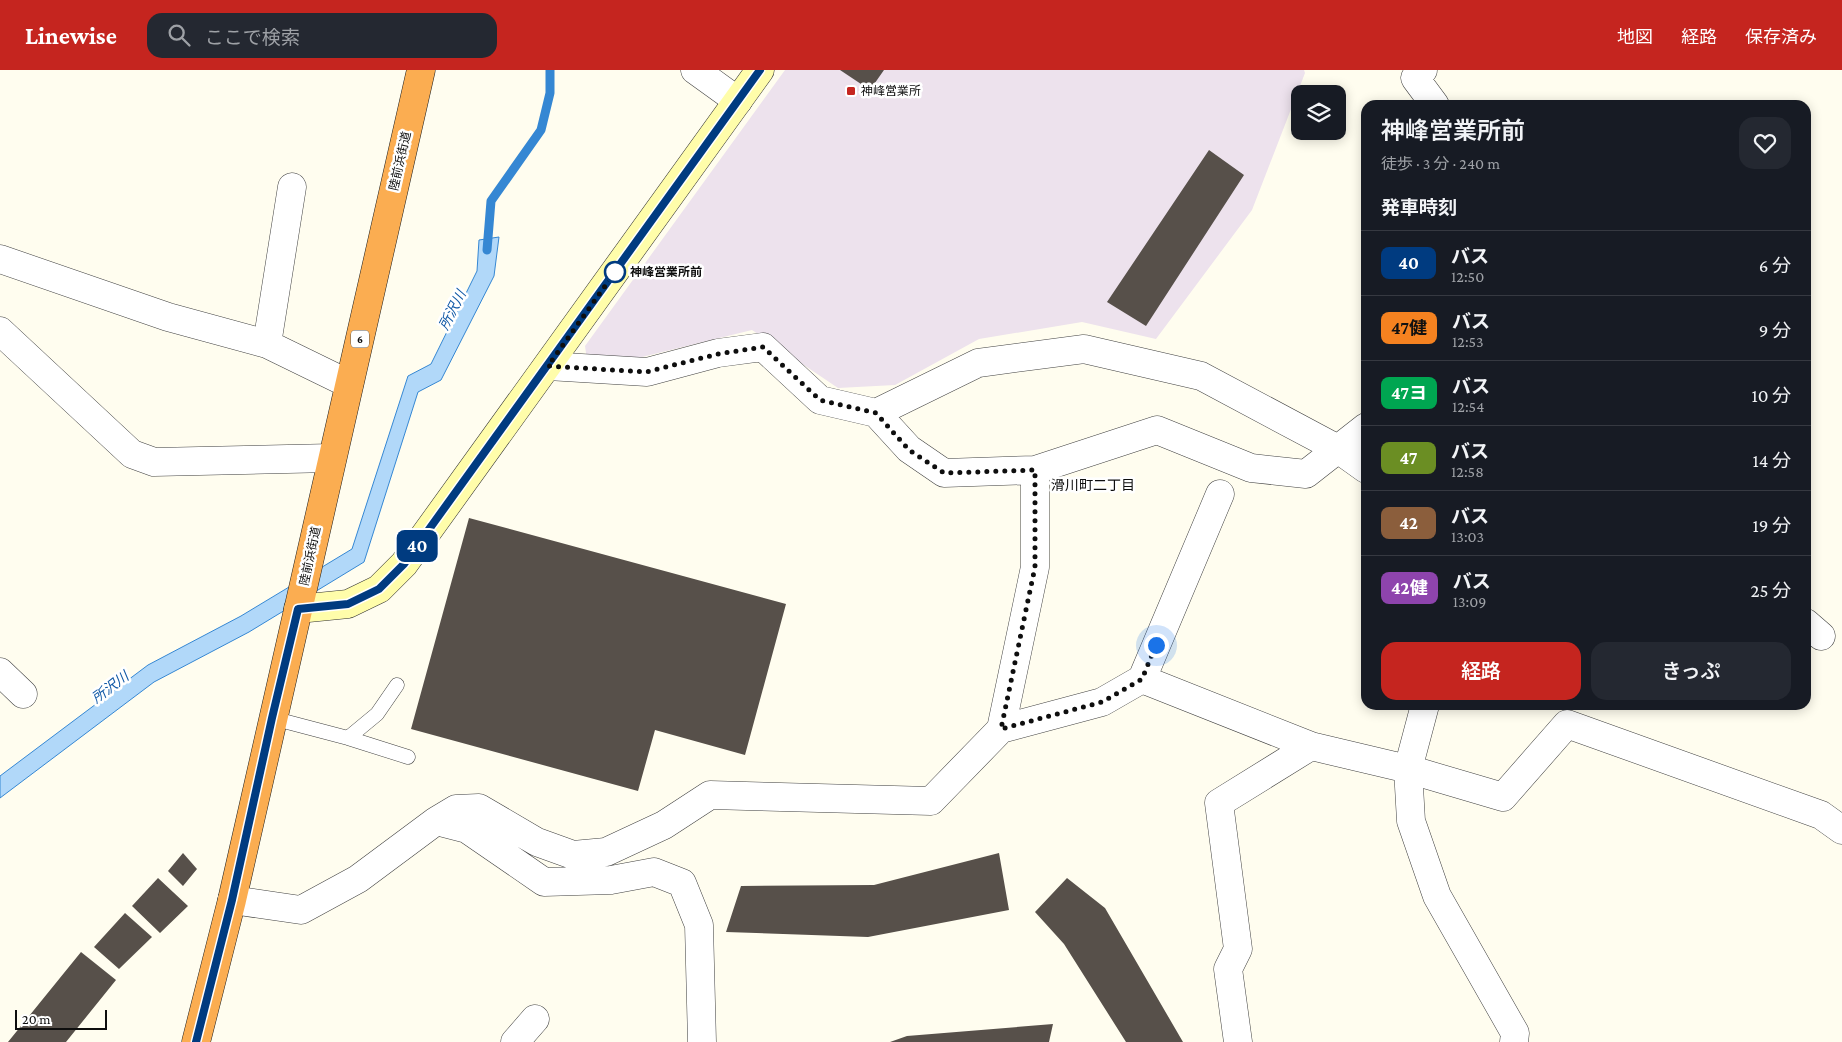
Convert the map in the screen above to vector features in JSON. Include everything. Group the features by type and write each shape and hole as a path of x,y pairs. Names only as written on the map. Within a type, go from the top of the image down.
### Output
{"highway":[{"name":"陸前浜街道","path":"196,1042 232,900 421,70"}],"street":[{"path":"695,70 738,101"},
{"path":"298,609 348,604 379,589 404,564 760,70"},
{"path":"1415,73 1432,100"},
{"path":"267,344 292,187"},
{"path":"0,258 168,317 267,344 350,384"},
{"path":"0,330 132,454 154,462 332,458"},
{"path":"548,366 646,372 718,354 763,347 820,400 876,413 909,450 944,473 1035,470 1157,430 1251,468 1306,474 1361,431"},
{"path":"876,413 978,362 1084,349 1201,376 1338,450 1361,466"},
{"path":"1001,729 1035,567 1035,470"},
{"path":"232,900 301,910 358,878 456,808 479,808 536,842 573,855 606,852 664,825 710,795 931,801 1001,729 1102,702 1142,679 1220,494"},
{"path":"0,672 23,694"},
{"path":"1142,679 1311,746 1408,769 1503,797 1567,724 1821,815 1842,830"},
{"path":"1424,710 1408,769 1411,821 1437,896 1514,1033 1514,1042"},
{"path":"1238,1042 1228,969 1238,949 1219,803 1311,746"},
{"path":"436,821 467,829 544,882 610,880 654,872 682,883 700,925 702,1042"},
{"path":"515,1042 535,1019"}],"lane":[{"path":"348,738 377,714 397,685"},
{"path":"272,718 348,738 408,757"}],"shaded area":[{"path":"785,70 1304,70 1305,73 1300,85 1291,85 1291,109 1252,210 1156,339 1082,322 979,339 895,385 838,388 752,330 642,357 587,360 585,346"}],"water":[{"path":"499,237 494,276 441,380 418,392 364,562 249,632 154,682 0,798 0,776 148,665 241,616 352,549 408,376 431,364 477,271 479,240"}],"building":[{"path":"840,70 884,70 870,90"},
{"path":"1209,150 1244,175 1146,326 1107,302"},
{"path":"469,518 786,604 745,755 655,730 638,791 411,729"},
{"path":"183,853 197,869 183,886 168,871"},
{"path":"999,853 1009,910 868,937 726,932 741,886 874,885"},
{"path":"158,878 188,906 160,933 132,906"},
{"path":"1067,878 1105,908 1183,1042 1126,1042 1064,944 1035,912"},
{"path":"125,913 152,937 119,969 94,947"},
{"path":"81,952 116,980 66,1042 8,1042"},
{"path":"1053,1024 1049,1042 890,1042 907,1036"}],"waterway":[{"name":"所沢川","path":"487,250 491,201 541,130 550,93 550,70"}],"bus line":[{"name":"40","path":"196,1042 232,900 298,609 348,604 379,589 404,564 760,70"}],"place":[{"name":"神峰営業所","path":"851,91"},
{"name":"神峰営業所前","path":"615,272"}],"district":[{"name":"滑川町二丁目","path":"1093,485"}],"route":[{"path":"615,272 548,366 646,372 718,354 763,347 820,400 876,413 909,450 944,473 1035,470 1035,567 1001,729 1102,702 1142,679 1156,645"}]}
